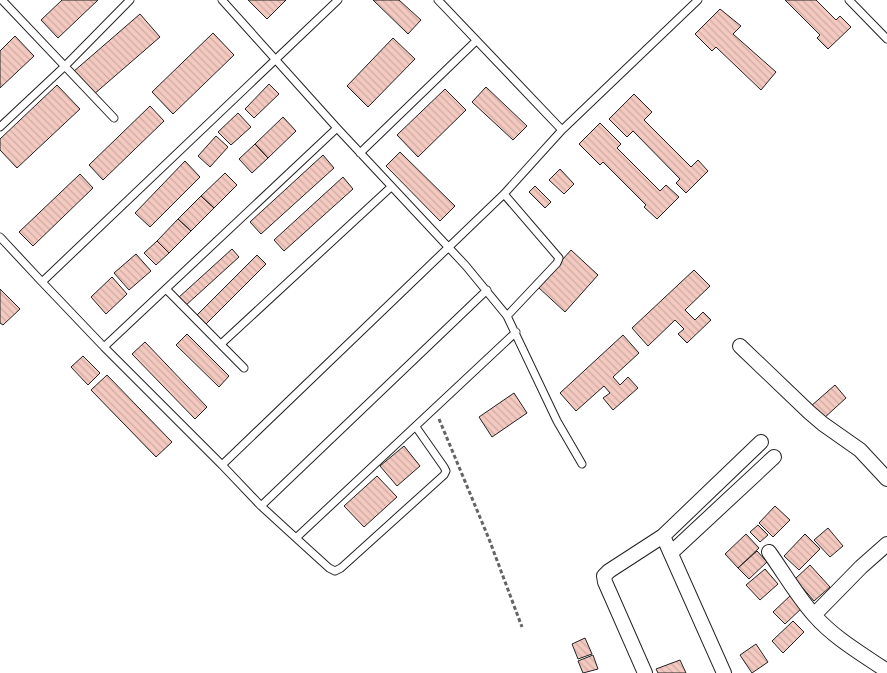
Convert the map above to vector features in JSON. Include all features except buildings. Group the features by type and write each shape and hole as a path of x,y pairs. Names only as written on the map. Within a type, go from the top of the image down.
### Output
{"street":[{"path":"740,346 809,412 860,450 887,479"},
{"path":"645,673 604,582 604,576 664,536 761,442"},
{"path":"672,552 774,457"},
{"path":"664,536 724,673"},
{"path":"814,615 861,566 887,544"},
{"path":"770,552 814,615 846,643 887,671"}],"lane":[{"path":"2,0 114,118"},
{"path":"0,127 66,66 130,0"},
{"path":"222,0 391,187 448,246 508,316 558,421 582,464"},
{"path":"42,282 338,0"},
{"path":"438,0 562,130"},
{"path":"222,466 504,194 562,130 698,0"},
{"path":"849,0 887,40"},
{"path":"360,153 476,41"},
{"path":"104,347 337,128"},
{"path":"221,344 391,187"},
{"path":"504,194 559,258 557,264 508,316"},
{"path":"0,237 104,347 261,506 329,568 335,571 341,568 444,475 446,471 444,467 416,427"},
{"path":"166,289 244,368"},
{"path":"261,506 487,290"},
{"path":"296,538 516,332"}],"path":[{"path":"435,408 489,538 522,627"}]}
